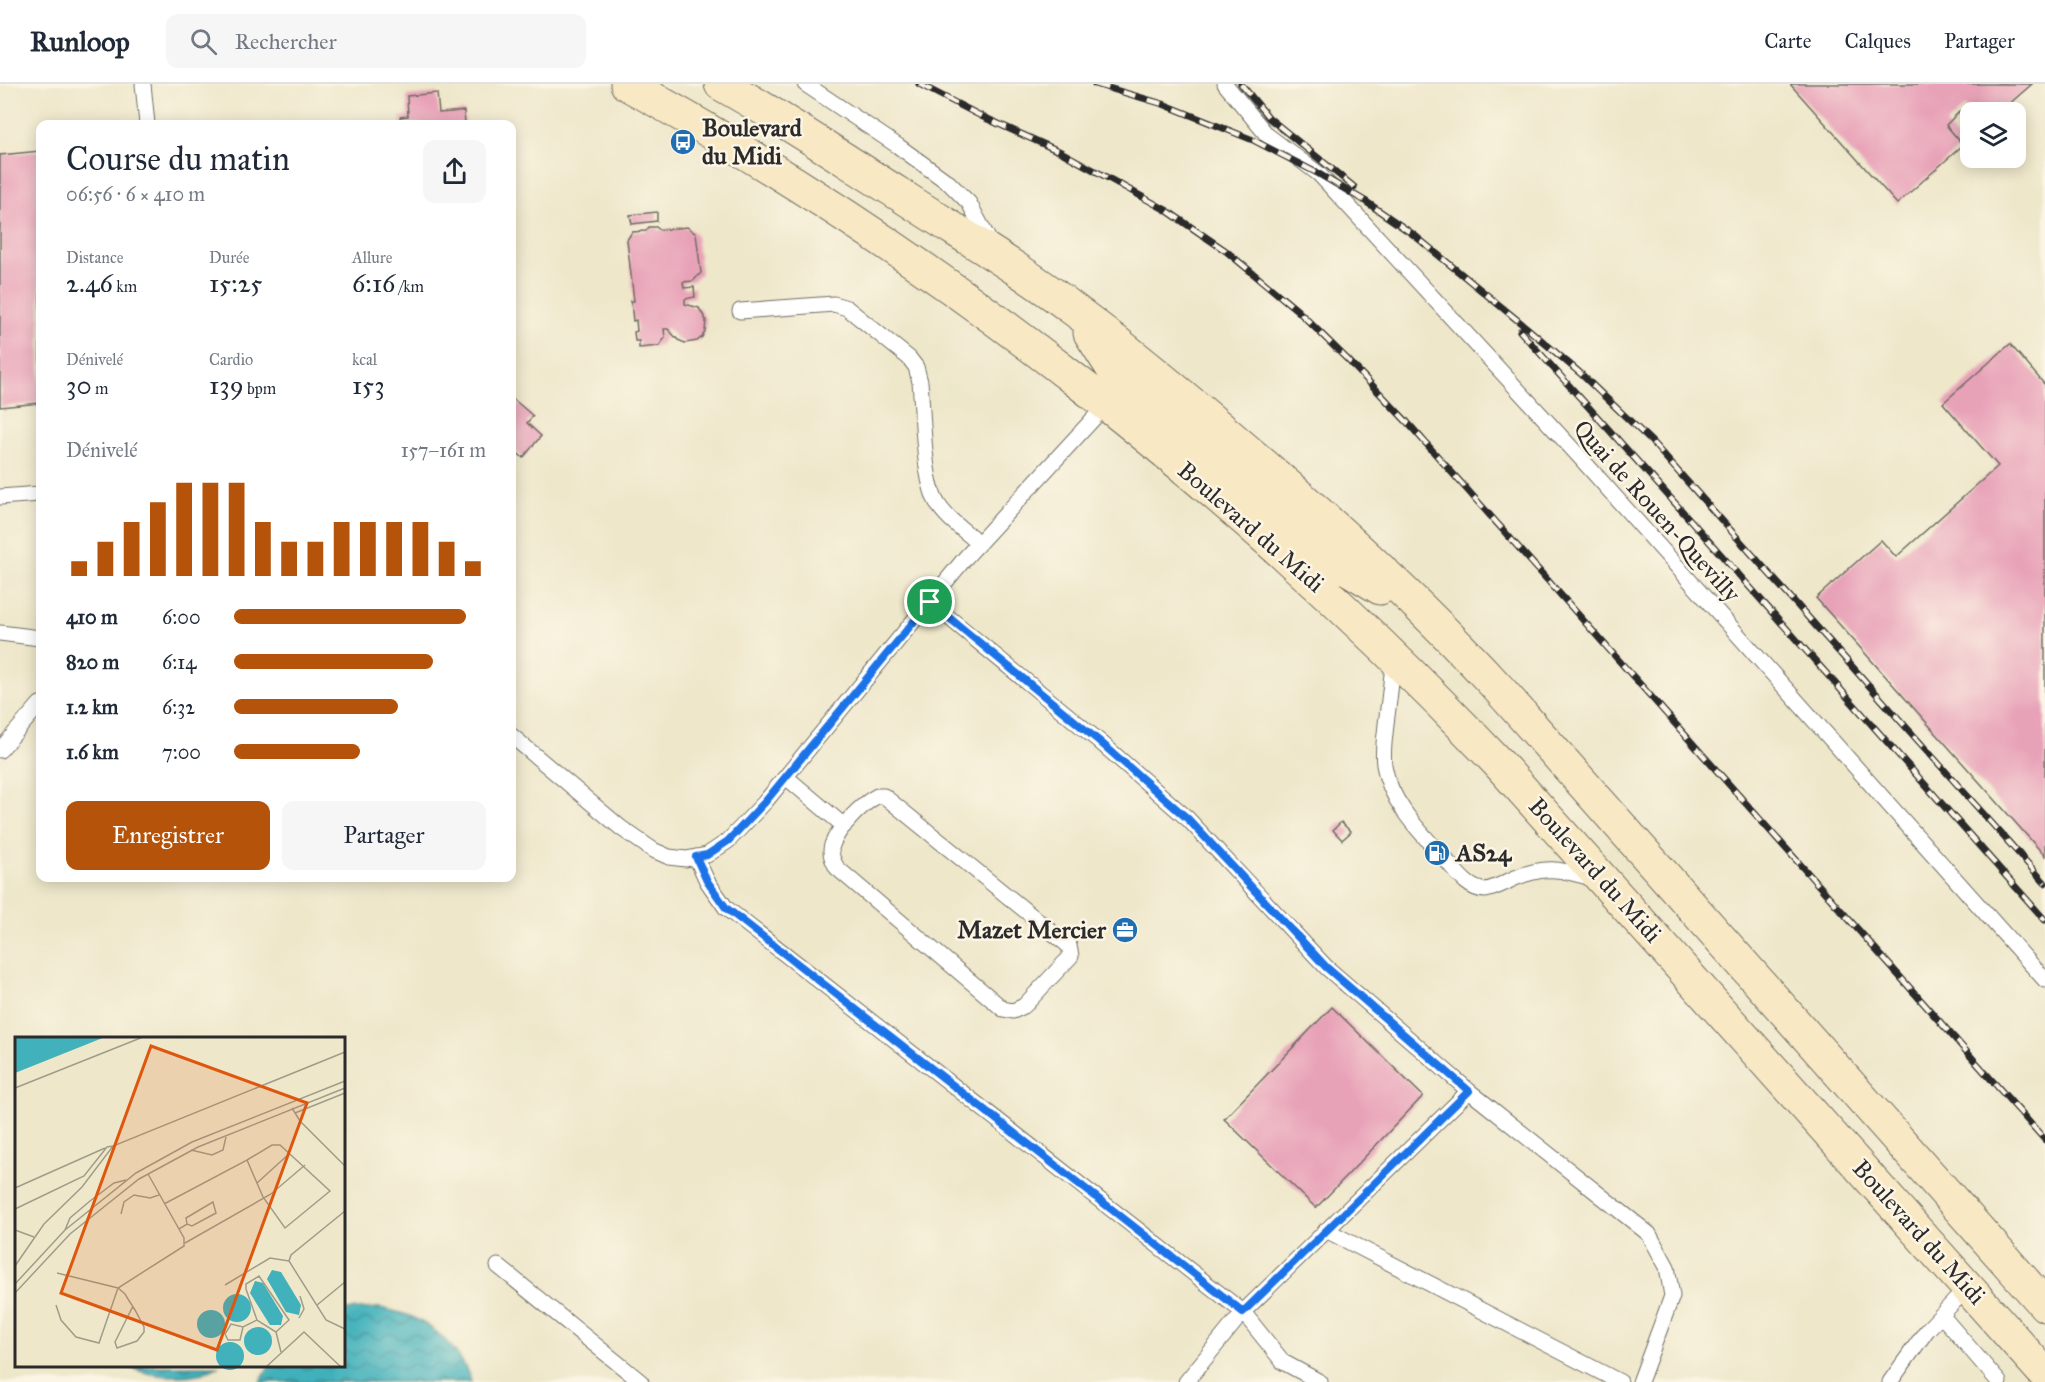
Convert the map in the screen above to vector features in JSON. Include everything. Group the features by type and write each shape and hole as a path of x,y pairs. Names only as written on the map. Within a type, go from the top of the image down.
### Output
{"main road":[{"name":"Boulevard du Midi","path":"627,84 740,148 829,204 933,275 1041,354 1189,434 1342,565 1426,613"},
{"name":"Boulevard du Midi","path":"721,84 765,109 998,257 1076,311 1209,417 1301,496 1426,613 1515,707 2045,1305"},
{"name":"Boulevard du Midi","path":"1076,311 1114,395 1169,456 1267,540 1434,695 1606,882 2045,1374"}],"lane":[{"path":"143,84 147,120"},
{"path":"806,84 949,183 969,203 998,257"},
{"name":"Quai de Rouen-Quevilly","path":"1225,84 1267,135 1319,174 1561,436 2045,980"},
{"path":"740,311 834,304 847,308 909,358 916,367 920,382 930,485 937,503 951,520 979,543"},
{"path":"516,739 621,828 653,850 669,857 686,859 707,855 728,841 786,777 979,543 1114,395"},
{"path":"0,497 36,494"},
{"path":"930,602 1099,741 1188,819 1326,967 1469,1091 1649,1234 1667,1267 1672,1296 1640,1382"},
{"path":"0,633 36,638"},
{"path":"1394,656 1384,744 1384,764 1388,780 1412,823 1464,880 1475,888 1485,890 1533,870 1549,868 1606,882"},
{"path":"0,750 36,709"},
{"path":"786,777 844,826"},
{"path":"877,796 884,796 1069,946 1071,956 1024,1006 1013,1011 1003,1009 837,868 831,857 832,845 844,826 866,802 877,796"},
{"path":"696,857 707,881 726,908 1243,1312 1283,1362 1320,1382"},
{"path":"1186,1382 1243,1312 1469,1091"},
{"path":"1326,1230 1620,1382"},
{"path":"498,1266 641,1382"},
{"path":"1890,1382 1913,1347 1968,1287"},
{"path":"1942,1316 1999,1382"}],"water":[{"path":"380,1308 412,1317 425,1324 450,1345 463,1363 471,1382 260,1382 268,1367 345,1367 345,1310"},
{"path":"130,1367 217,1367 186,1376 161,1375"}],"building":[{"path":"1790,84 2032,84 2011,102 1960,102 1960,111 1946,125 1960,141 1960,148 1897,204"},
{"path":"437,93 439,113 464,111 465,120 400,120 400,117 408,116 407,96"},
{"path":"36,151 36,403 0,407 0,155"},
{"path":"657,212 657,221 632,224 630,215"},
{"path":"649,227 656,227 660,230 687,227 696,234 701,273 693,281 683,282 684,288 694,287 695,297 685,299 685,304 699,308 706,320 705,331 697,341 685,343 678,340 668,329 664,329 665,338 659,346 639,348 639,341 635,341 634,332 637,331 636,320 633,321 631,301 634,301 627,240 632,232 646,231"},
{"path":"2010,344 2045,385 2045,856 1816,598 1881,540 1896,557 1998,466 1943,403"},
{"path":"516,401 533,416 527,423 541,436 523,458 516,452"},
{"path":"1341,822 1351,832 1342,840 1333,830"},
{"path":"1332,1007 1423,1096 1316,1208 1224,1119"}],"railway":[{"path":"919,84 981,116 1061,152 1166,210 1226,251 1297,310 1407,422 2045,1140"},
{"path":"1095,84 1163,104 1253,140 1319,174 1365,201 1414,235 1527,328 1580,373 1651,441 2045,883"},
{"path":"1241,84 1269,118 1354,187"},
{"path":"1520,331 2045,920"}],"place":[{"name":"Boulevard du Midi","path":"683,142"},
{"name":"AS24","path":"1437,853"},
{"name":"Mazet Mercier","path":"1125,930"}],"route":[{"path":"930,602 1099,741 1188,819 1326,967 1469,1091 1243,1312 726,908 707,881 696,857 707,855 728,841 765,802 930,602"}]}
